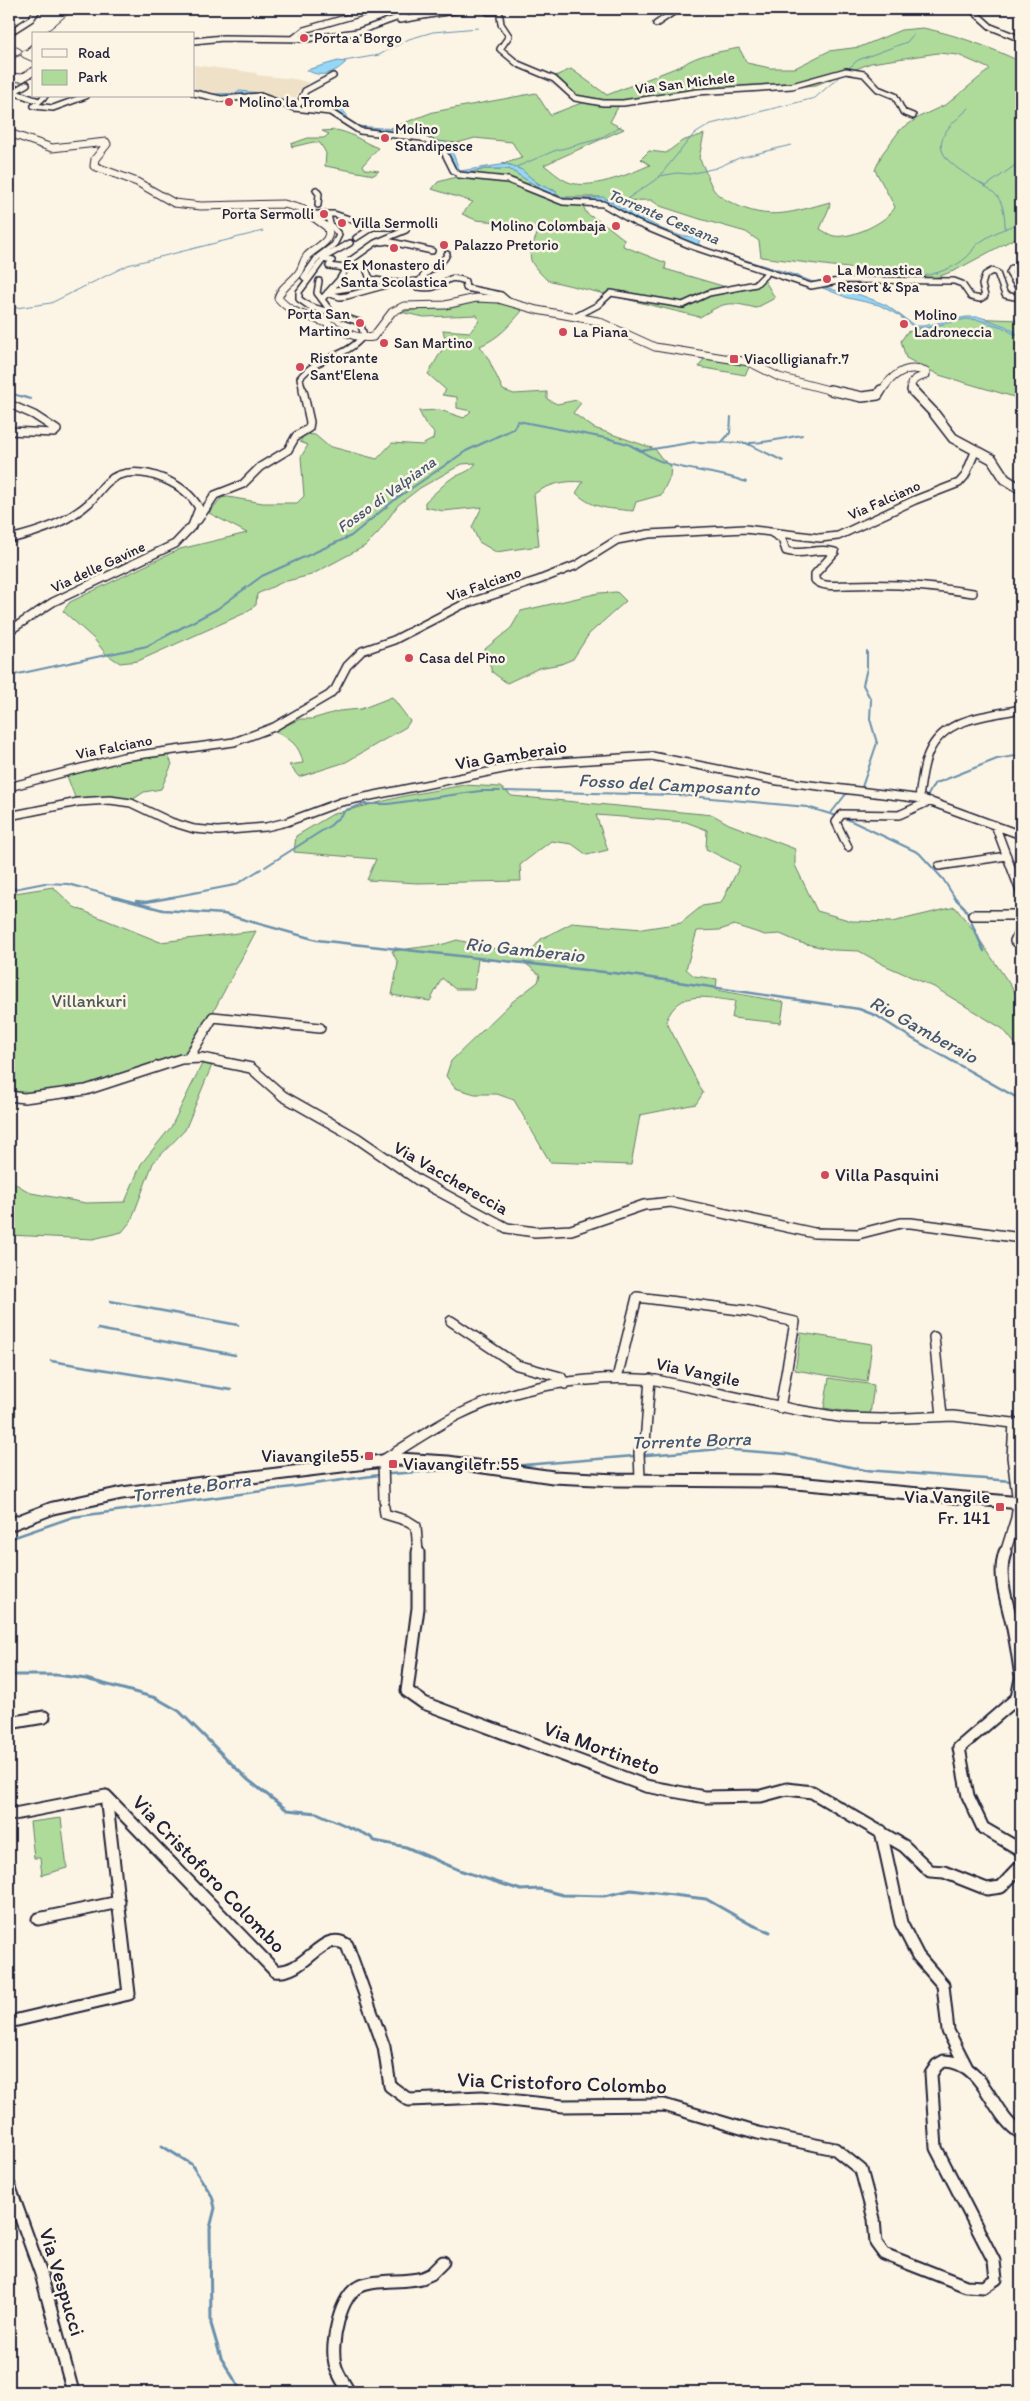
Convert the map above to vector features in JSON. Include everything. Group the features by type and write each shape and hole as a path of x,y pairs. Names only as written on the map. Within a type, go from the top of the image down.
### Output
{"street":[{"path":"9,32 31,19 38,9"},
{"path":"294,38 304,30 376,9"},
{"path":"195,41 219,38 250,40 334,38 407,16 455,12 464,9"},
{"path":"486,9 488,12 499,11"},
{"path":"656,24 678,9"},
{"path":"971,9 991,27 1021,40"},
{"name":"Via San Michele","path":"499,11 501,24 509,36 500,49 518,64 554,79 567,92 582,100 623,103 697,92 792,86 846,70 855,71 869,78 872,84 894,95 900,100 903,112 913,116"},
{"path":"9,48 26,55"},
{"path":"9,77 22,78 32,72"},
{"path":"296,106 305,91 333,76"},
{"path":"27,84 13,92 39,101"},
{"path":"195,93 222,98 260,96 296,106 330,112 352,127 363,131 404,136 430,142 444,151 454,171 459,175 508,180 563,202 603,204 636,223 686,244 768,273 795,279 811,286 844,280 954,281 962,284 971,297 980,299 985,296 982,285 985,275 992,271 997,273 1005,295 1015,297 1021,294 1009,273 1012,268 1021,268"},
{"path":"43,98 34,106 46,109 80,98"},
{"path":"9,133 52,148 107,142 94,159 94,166 142,184 168,201 201,206 280,204 311,213 328,222 339,235 334,245 322,252 313,263 304,278 308,280"},
{"path":"316,190 319,194 318,205"},
{"path":"311,213 328,222"},
{"path":"322,299 351,260 375,243 405,232 406,230 402,227 372,226 334,214 328,222 330,232 328,240 307,256 299,272 282,288 278,298 284,305 298,313 329,324 351,336 363,338 373,337 392,312 404,306 445,305 476,298 508,301 537,310 603,322 652,346 744,360 793,382 862,397 878,395 889,379 897,374 915,369 923,370 926,372 926,375 910,384 912,394 933,412 953,438 992,460 1005,479 1021,489"},
{"path":"358,237 372,226"},
{"path":"382,242 387,241 432,251"},
{"path":"350,243 323,259 300,292 300,302 314,309 360,323 364,330 363,338"},
{"path":"329,292 335,297 353,295 384,283 418,283 431,268 445,260 447,254"},
{"path":"323,259 332,261 329,266 345,268"},
{"path":"367,271 370,279 394,283"},
{"path":"577,316 600,304 611,293 684,306 710,293 756,284 768,273"},
{"path":"418,283 419,288 430,288 438,285 444,278 453,278 465,281 466,288 501,295 508,301"},
{"path":"319,281 318,292 323,303 332,313"},
{"path":"329,292 362,286"},
{"name":"Via delle Gavine","path":"9,631 54,602 175,544 200,518 215,495 243,484 260,466 284,453 296,436 310,426 299,382 300,378 311,366 348,353 363,338"},
{"path":"9,404 34,415 56,430 54,433 9,431"},
{"name":"Via Falciano","path":"9,787 98,762 150,753 219,746 264,732 329,696 351,661 362,651 394,640 462,605 577,565 617,540 649,534 745,529 768,530 820,538 843,534 915,500 960,482 965,476 975,452"},
{"path":"9,539 38,530 62,519 86,505 106,483 130,472 153,474 186,492 199,508 194,523"},
{"path":"768,530 779,535 785,541 786,551 791,553 822,548 835,552 816,574 818,583 826,585 874,584 935,587 973,593"},
{"path":"919,798 926,757 937,736 959,721 1021,709"},
{"name":"Via Gamberaio","path":"9,816 78,802 110,800 131,804 194,829 218,831 266,827 287,822 341,802 528,764 652,756 778,781 930,800 1021,835"},
{"path":"848,846 836,822 837,818 842,814 899,815 930,800"},
{"path":"995,826 1021,894"},
{"path":"939,866 1007,856"},
{"path":"973,915 1021,915"},
{"path":"1015,941 1021,929"},
{"path":"189,1057 213,1017 320,1028"},
{"name":"Via Vacchereccia","path":"9,1096 24,1098 86,1090 189,1057 218,1060 251,1068 283,1096 356,1138 418,1180 499,1225 513,1230 535,1232 571,1230 644,1205 671,1202 814,1233 858,1234 901,1223 911,1223 1021,1238"},
{"path":"617,1378 636,1297 748,1311 794,1322 780,1408"},
{"path":"451,1321 508,1360 527,1369 562,1377 565,1384"},
{"path":"934,1337 942,1416"},
{"name":"Via Vangile","path":"383,1460 471,1409 520,1393 565,1384 617,1378 650,1379 780,1408 860,1420 894,1421 942,1416 973,1417 1017,1424"},
{"path":"640,1479 640,1457 645,1443 650,1379"},
{"path":"1017,1424 1012,1457 1019,1503 1002,1561 1006,1602 1014,1632 1021,1678 1017,1698 959,1748 968,1796 983,1828 1021,1850"},
{"path":"409,1445 416,1460"},
{"name":"Via Vangile","path":"9,1525 53,1508 122,1493 383,1460 448,1462 553,1477 773,1481 1019,1503"},
{"name":"Via Mortineto","path":"383,1460 385,1514 408,1521 416,1526 420,1558 416,1636 408,1691 424,1703 646,1786 705,1796 761,1796 787,1789 812,1792 855,1819 881,1831 904,1846 930,1871 944,1872 987,1889 1001,1887 1021,1866"},
{"path":"9,1723 44,1716"},
{"path":"9,2022 129,1994 106,1796"},
{"name":"Via Cristoforo Colombo","path":"9,1815 106,1796 275,1972 283,1974 292,1971 329,1941 341,1942 347,1945 384,2047 390,2086 409,2100 482,2097 563,2106 664,2105 758,2133 835,2149 861,2170 874,2220 876,2243 884,2254 966,2286 984,2287 996,2279 994,2261 936,2148 931,2074 936,2064 943,2060 967,2068 987,2090 1008,2124 1015,2131 1021,2133"},
{"path":"881,1831 901,1923 918,1956 943,1985 948,2031 967,2068"},
{"path":"38,1919 119,1902"},
{"name":"Via Vespucci","path":"9,2184 41,2274 73,2392"},
{"path":"349,2392 334,2364 334,2355 335,2337 340,2315 351,2291 361,2286 397,2283 428,2276 443,2262"}],"shaded area":[{"path":"195,65 257,73 256,75 295,79 310,83 299,91 296,98 285,99 249,91 218,93 195,89"}],"green space":[{"path":"923,28 973,42 1021,62 1021,235 956,270 922,283 848,268 761,257 759,241 746,232 660,206 651,200 607,201 599,197 562,197 555,194 554,190 540,185 516,167 502,164 522,158 512,142 475,138 457,143 436,141 388,129 433,112 536,93 550,115 584,102 619,105 610,122 624,129 544,165 566,181 575,184 597,183 620,177 650,165 641,159 649,151 666,153 682,141 704,134 699,158 712,187 721,197 745,209 770,214 792,212 830,202 820,229 834,236 850,235 877,224 891,213 895,207 875,170 882,154 900,130 919,117 947,104 990,69 958,55 938,53 871,63 816,85 728,93 666,94 637,102 604,101 578,97 553,77 571,69 607,95 683,65 695,58 717,52 739,48 747,63 770,68 795,68 829,51 860,47 901,30"},
{"path":"334,130 351,135 378,148 363,165 365,169 379,171 374,175 325,166 326,153 320,143 313,142 292,147 291,144 308,138 324,138 329,134 322,131"},
{"path":"485,169 509,169 562,200 580,200 587,214 606,225 624,239 623,246 666,263 665,269 726,287 765,281 775,298 756,308 739,304 726,304 700,317 547,280 535,267 530,258 538,232 521,224 476,220 462,214 473,202 432,189 438,182"},
{"path":"478,300 509,304 522,311 508,327 480,346 488,358 503,390 514,394 547,392 547,399 557,404 577,400 581,403 573,413 594,428 655,449 662,459 671,466 670,477 661,495 636,502 633,511 603,507 583,499 576,493 583,482 564,482 551,485 534,494 539,546 496,552 479,542 472,527 482,507 443,511 425,507 425,502 449,480 467,471 476,463 462,464 420,488 398,505 378,533 365,546 311,575 283,582 257,594 256,605 245,613 138,661 120,663 106,654 94,639 63,611 70,602 180,549 247,533 209,513 221,498 228,497 263,503 297,503 304,496 301,457 308,445 300,442 304,434 315,435 328,446 377,459 392,443 422,445 433,439 434,433 425,423 419,411 440,410 464,418 471,411 457,408 457,397 442,395 446,390 428,374 446,343 443,330 470,332 479,321 477,315 424,317 400,312"},
{"path":"966,318 1021,320 1021,399 939,375 906,358 901,341 907,332"},
{"path":"706,355 751,364 745,375 699,367"},
{"path":"617,592 626,601 589,634 573,659 561,664 539,668 507,683 492,672 485,649 511,628 521,611 599,593"},
{"path":"392,697 410,721 406,727 346,762 299,777 289,765 303,763 302,757 289,739 274,731 300,719 312,719 339,711 361,709"},
{"path":"168,755 172,764 161,789 144,792 132,800 112,796 76,800 67,776 137,758"},
{"path":"464,785 500,787 512,796 713,815 729,824 795,849 795,865 817,911 852,921 892,922 955,907 971,927 1021,1001 1021,1051 1003,1029 934,987 884,965 859,951 834,950 801,943 780,934 765,935 734,925 720,930 697,931 686,969 694,976 717,979 716,990 784,1002 781,1023 732,1018 735,1001 704,997 686,999 672,1011 666,1021 703,1093 696,1104 640,1115 631,1165 550,1162 514,1100 497,1094 475,1094 455,1088 446,1076 451,1061 512,1002 538,982 540,975 525,963 478,959 474,989 455,989 442,978 430,1001 392,995 398,963 392,951 444,944 457,940 527,956 541,939 572,923 642,929 681,923 702,906 721,903 740,866 706,849 707,830 686,822 596,815 608,850 587,855 572,844 551,841 520,865 521,881 417,883 367,880 376,859 294,852 296,836 333,814 404,796"},
{"name":"Villankuri","path":"53,887 74,907 160,942 256,931 212,1014 180,1058 73,1090 24,1096 9,1093 9,894"},
{"path":"202,1064 212,1065 185,1130 153,1163 131,1221 122,1232 93,1239 9,1235 9,1180 31,1193 86,1203 125,1202 141,1164 171,1127"},
{"path":"801,1333 872,1344 867,1382 795,1370"},
{"path":"829,1378 874,1385 870,1415 824,1408"},
{"path":"61,1818 67,1868 42,1875 40,1858 34,1858 30,1822"}],"water":[{"path":"338,61 346,62 328,74 317,74 307,70"},
{"path":"195,90 215,94 237,93 239,91 262,93 287,104 334,111 342,109 346,114 346,118 357,126 394,129 449,144 460,171 507,164 522,170 538,184 557,192 555,194 573,198 603,197 662,229 681,236 701,238 698,244 709,249 795,275 834,290 858,294 886,305 915,326 966,317 980,317 1005,326 1021,336 1021,338 1002,327 979,320 966,319 925,328 915,328 898,315 879,305 848,298 795,277 698,248 647,225 608,203 595,200 562,200 509,169 485,169 463,174 459,173 445,147 432,141 389,131 354,126 338,115 291,106 261,94 221,96"}],"waterway":[{"path":"344,61 379,55 409,39 433,32 478,28"},
{"name":"Torrente Cessana","path":"622,209 630,197 658,178 693,135 711,124 815,98 858,60 907,42 913,35"},
{"path":"969,108 948,129 943,137 941,147 944,155 951,163 985,187"},
{"path":"514,168 554,151 599,139 621,126"},
{"path":"660,176 677,173 690,174 716,168 739,158 791,145"},
{"path":"985,187 1021,161"},
{"path":"985,187 997,196 1001,203 1004,211 1005,229"},
{"path":"1005,229 1021,223"},
{"path":"904,278 930,275 947,269 963,261 984,240 1005,229"},
{"path":"9,309 51,303 128,265 263,231"},
{"path":"812,282 840,278 878,278"},
{"path":"9,393 31,399"},
{"path":"722,442 730,433 731,417"},
{"name":"Fosso di Valpiana","path":"9,676 147,646 217,609 262,576 351,536 397,498 466,451 513,429 518,421 610,439 628,444 641,451"},
{"path":"750,443 802,435"},
{"name":"Fosso di Valpiana","path":"641,451 695,442 746,443 783,461"},
{"path":"641,451 653,458 679,467 719,474 746,482"},
{"path":"861,790 877,743 870,719 871,700 863,685 867,668 867,651"},
{"path":"927,797 934,784 997,759 1021,755"},
{"path":"265,867 331,825 346,810 364,804 388,804 480,791 500,791"},
{"name":"Fosso del Camposanto","path":"504,791 679,795 807,807 847,819 919,853 943,879 955,898"},
{"path":"831,813 846,794 852,793"},
{"path":"892,812 906,809"},
{"path":"167,898 235,885 261,869"},
{"name":"Rio Gamberaio","path":"9,890 45,883 68,884 119,898"},
{"name":"Rio Gamberaio","path":"114,897 163,910 224,914 317,940 631,975 859,1009 877,1016 913,1039 1021,1100"},
{"path":"136,901 146,902 174,897"},
{"path":"955,898 965,908 984,951"},
{"path":"110,1301 238,1325"},
{"path":"98,1329 235,1355"},
{"path":"51,1361 231,1390"},
{"name":"Torrente Borra","path":"511,1466 721,1449 787,1454 865,1470 1012,1481"},
{"name":"Torrente Borra","path":"390,1474 463,1469"},
{"name":"Torrente Borra","path":"9,1539 73,1517 379,1475"},
{"name":"Torrente Borra","path":"1020,1482 1021,1486"},
{"path":"9,1675 57,1675 86,1679 156,1698 179,1711 247,1779 287,1810 317,1813 369,1836 375,1841 406,1847 459,1870 521,1890 540,1889 563,1895 604,1896 631,1890 706,1899 750,1924 770,1932"},
{"path":"162,2146 191,2164 212,2196 215,2208 210,2228 211,2324 221,2358 242,2392"}],"railway":[{"path":"46,32 74,9"},
{"path":"9,63 32,44"}],"place":[{"name":"Porta a Borgo","path":"304,38"},
{"name":"Molino la Tromba","path":"229,102"},
{"name":"Molino Standipesce","path":"385,138"},
{"name":"Porta Sermolli","path":"324,214"},
{"name":"Villa Sermolli","path":"342,223"},
{"name":"Molino Colombaja","path":"616,226"},
{"name":"Palazzo Pretorio","path":"444,245"},
{"name":"Ex Monastero di Santa Scolastica","path":"394,248"},
{"name":"La Monastica Resort & Spa","path":"827,279"},
{"name":"Porta San Martino","path":"360,323"},
{"name":"Molino Ladroneccia","path":"904,324"},
{"name":"La Piana","path":"563,332"},
{"name":"San Martino","path":"384,343"},
{"name":"Viacolligianafr.7","path":"734,359"},
{"name":"Ristorante Sant'Elena","path":"300,367"},
{"name":"Casa del Pino","path":"409,658"},
{"name":"Villa Pasquini","path":"825,1175"},
{"name":"Viavangile55","path":"369,1456"},
{"name":"Viavangilefr.55","path":"393,1464"},
{"name":"Via Vangile Fr. 141","path":"1000,1507"}]}
